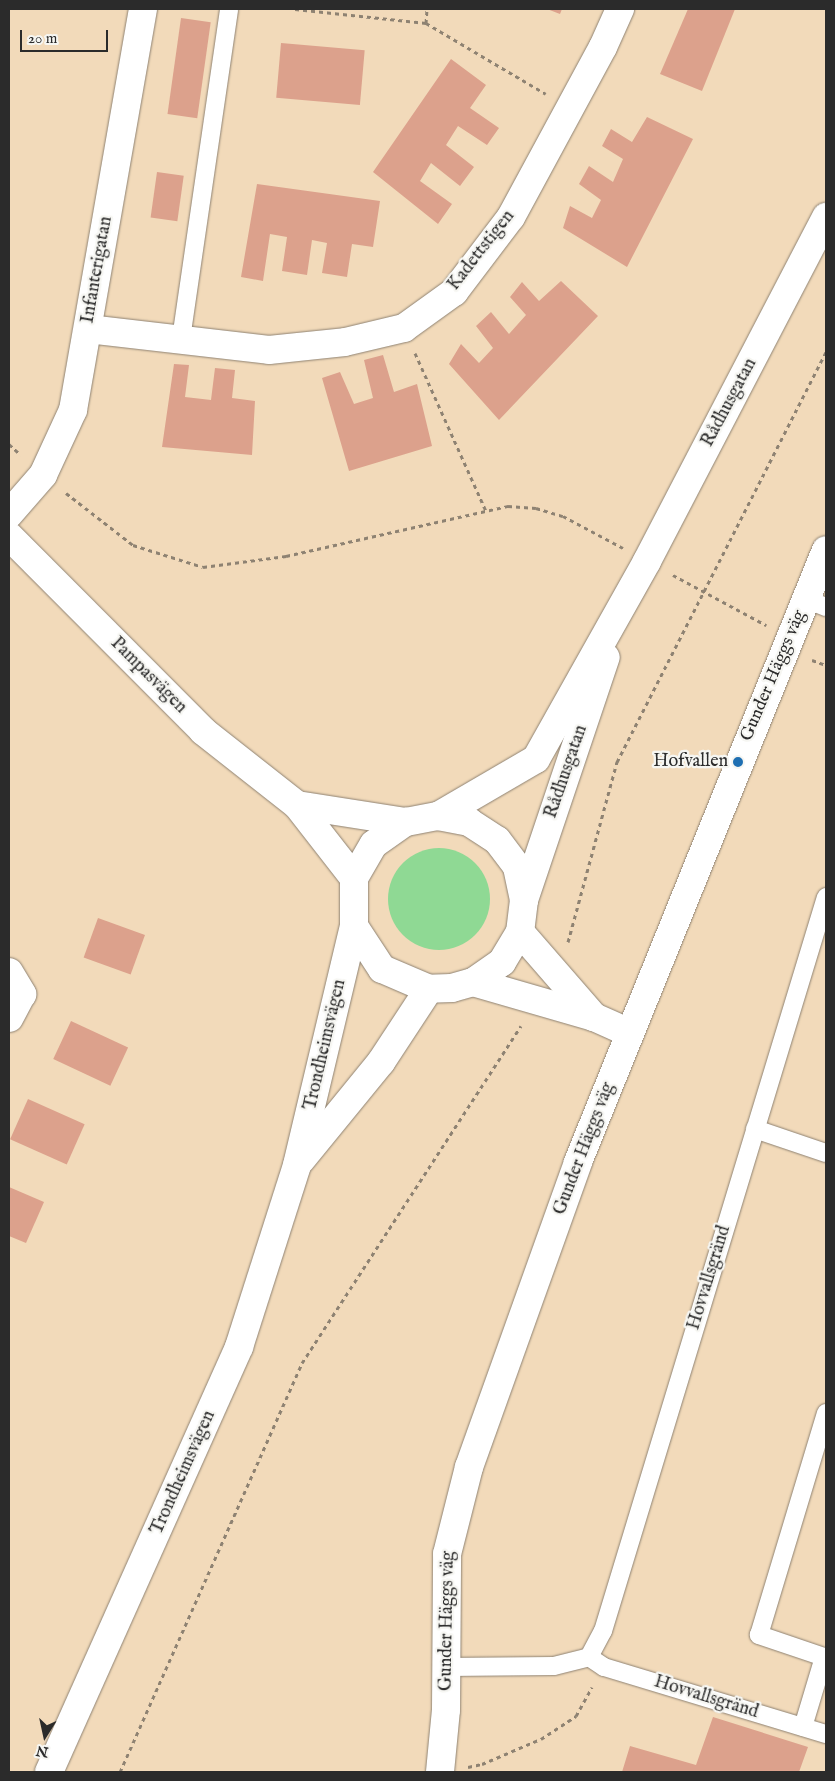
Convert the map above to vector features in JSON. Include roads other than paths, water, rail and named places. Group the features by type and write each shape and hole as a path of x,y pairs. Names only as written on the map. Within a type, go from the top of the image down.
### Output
{"main road":[{"name":"Infanterigatan","path":"9,514 43,475 73,410 143,9"},
{"name":"Kadettstigen","path":"88,329 269,350 345,342 404,328 454,292 505,224 570,108 620,9"},
{"name":"Rådhusgatan","path":"438,816 536,760 647,560 826,217"},
{"name":"Pampasvägen","path":"9,536 203,731 297,805 354,878"},
{"name":"Gunder Häggs väg","path":"440,1772 446,1667 446,1554 469,1467 578,1162 788,644 816,603 826,550"},
{"name":"Rådhusgatan","path":"524,900 630,588"},
{"name":"Pampasvägen","path":"297,805 406,822"},
{"path":"438,816 469,822 497,840 517,867 524,900 520,932 502,962 473,982 452,988 429,989 382,969 354,926 354,878 374,844 406,822 438,816"},
{"name":"Trondheimsvägen","path":"49,1772 239,1348 297,1165 354,926"},
{"path":"520,932 594,1017"},
{"path":"9,972 22,994 9,1018"},
{"path":"473,982 594,1017 630,1033"},
{"name":"Trondheimsvägen","path":"297,1165 381,1062 429,989"}],"lane":[{"path":"181,339 229,9"},
{"name":"Hovvallsgränd","path":"826,897 603,1632 589,1657 604,1667 826,1734"},
{"path":"755,1129 826,1153"},
{"path":"802,1727 824,1657 759,1635 826,1413"},
{"path":"446,1667 554,1666 589,1657"}],"place":[{"name":"Hofvallen","path":"738,762"}]}
